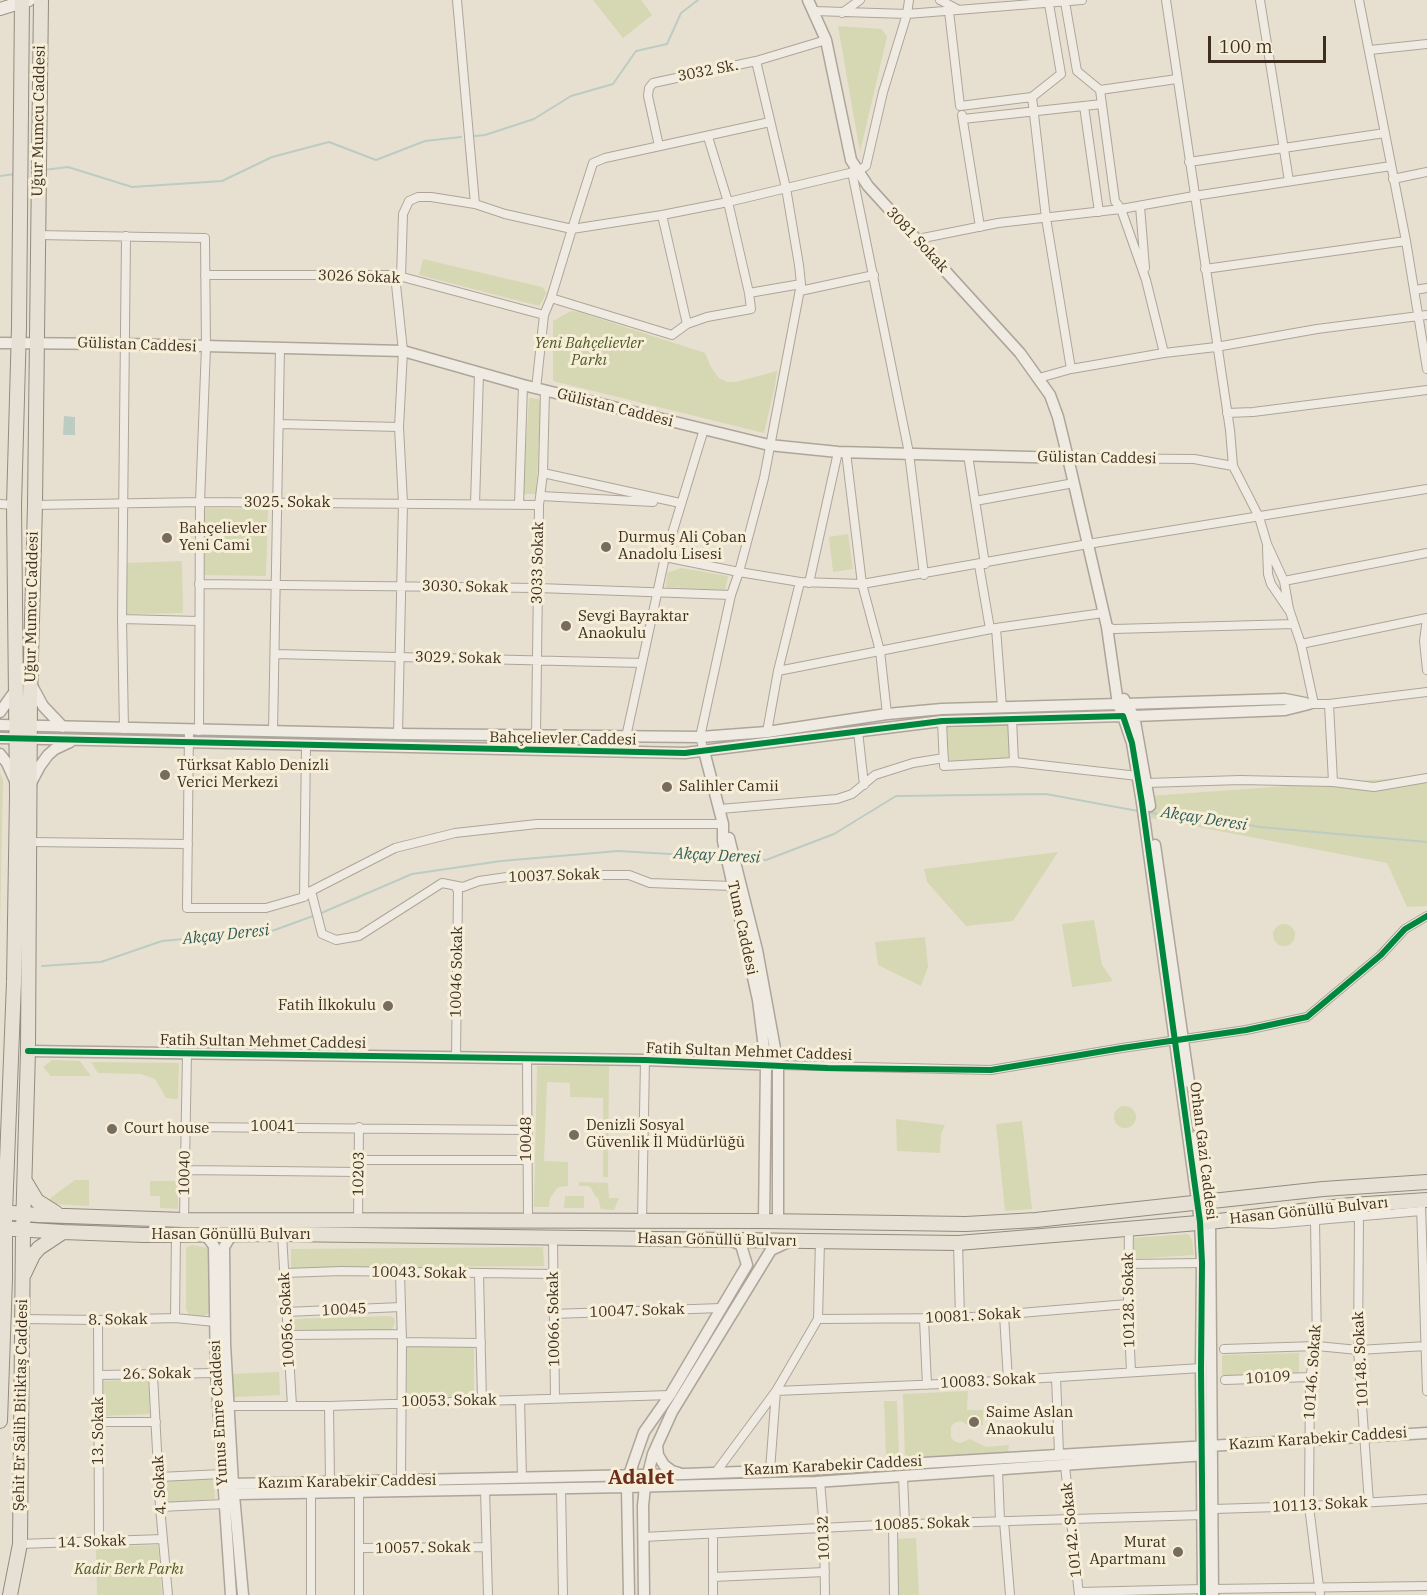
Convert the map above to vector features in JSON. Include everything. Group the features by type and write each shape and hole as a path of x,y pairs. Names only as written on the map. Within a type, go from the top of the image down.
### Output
{"main road":[{"name":"Uğur Mumcu Caddesi","path":"2,1212 9,1129 24,784 31,732 41,0"},
{"name":"Uğur Mumcu Caddesi","path":"23,1214 31,842 16,732 7,504 18,343 24,1"},
{"path":"0,9 24,1"},
{"path":"0,1156 9,1129"},
{"path":"24,1179 37,1201 64,1216"},
{"name":"Hasan Gönüllü Bulvarı","path":"2,1212 184,1220 770,1221 966,1224 1036,1220 1323,1189 1427,1182"},
{"name":"Hasan Gönüllü Bulvarı","path":"2,1228 63,1232 176,1234 957,1243 1205,1222 1351,1205 1423,1204"},
{"name":"Şehit Er Salih Bitiktaş Caddesi","path":"0,1421 2,1212"},
{"name":"Şehit Er Salih Bitiktaş Caddesi","path":"10,1595 20,1545 23,1214"},
{"path":"22,1278 39,1248 63,1232"}],"street":[{"path":"457,0 475,204"},
{"name":"3081 Sokak","path":"808,0 826,40 855,172 1020,353 1039,378 1054,406 1107,627 1122,704"},
{"path":"842,13 860,0"},
{"path":"398,734 403,503 399,427 403,351 398,276 403,214 409,201 418,197 431,197 475,204 505,214 572,229 728,202 855,172 866,166 883,92 907,14 909,0"},
{"path":"940,0 960,10"},
{"path":"814,11 907,14 1082,0"},
{"path":"1166,0 1233,466 1258,517 1267,544 1284,581 1289,609 1301,644 1311,704"},
{"path":"1260,0 1288,181"},
{"path":"1359,0 1390,166 1422,316 1427,369"},
{"path":"1065,2 1077,71 1100,90 1115,201 1121,209 1146,280 1164,353"},
{"path":"1045,3 1060,74"},
{"path":"949,11 960,106 980,227"},
{"name":"3032 Sk.","path":"658,146 648,96 653,82 756,61 826,40"},
{"path":"1370,50 1427,44"},
{"path":"704,751 700,737 731,595 764,478 800,287 799,265 786,188 756,61"},
{"path":"960,106 1032,98 1060,74 1077,71"},
{"path":"1100,90 1177,79"},
{"path":"1032,98 1046,218 1071,369"},
{"path":"963,119 1102,104"},
{"path":"1084,106 1099,212"},
{"path":"658,146 770,122"},
{"path":"1189,162 1385,134"},
{"path":"551,298 672,335 687,324 707,317 751,309 728,202 708,137"},
{"name":"3033 Sokak","path":"536,735 539,505 543,473 541,390 544,315 593,163 604,158 658,146"},
{"path":"918,239 980,227 1121,209 1390,166"},
{"path":"855,172 909,453 924,575"},
{"path":"1393,178 1427,172"},
{"path":"1140,206 1146,280"},
{"path":"662,215 687,324"},
{"path":"37,235 205,238 206,347 194,730 189,743 187,908 266,908 307,894 395,848 456,833 537,824 723,824"},
{"path":"124,729 122,619 126,236"},
{"path":"1205,269 1407,241"},
{"name":"3026 Sokak","path":"205,275 398,276 544,315"},
{"path":"749,293 874,275"},
{"path":"1415,290 1427,288"},
{"path":"1039,378 1071,369 1164,353 1216,347 1317,329 1422,316"},
{"name":"Gülistan Caddesi","path":"0,343 403,351 523,386 769,445 842,452 1194,459 1233,466"},
{"path":"273,732 280,348"},
{"path":"475,504 480,374"},
{"name":"3033 Sokak","path":"519,505 523,386"},
{"path":"1227,413 1253,412 1427,390"},
{"path":"280,424 399,427"},
{"path":"627,737 665,557 704,429"},
{"path":"767,732 778,671 842,452"},
{"path":"842,452 862,584 880,651 887,714"},
{"path":"968,454 1002,707"},
{"path":"543,473 680,503"},
{"path":"975,501 1074,483"},
{"path":"665,557 804,582 862,584 924,575 1088,544 1427,489"},
{"path":"541,496 680,503"},
{"name":"3025. Sokak","path":"35,505 200,502 539,505"},
{"path":"1267,544 1271,584 1289,609"},
{"path":"1284,581 1427,553"},
{"name":"3030. Sokak","path":"199,584 538,588 731,595"},
{"path":"778,671 993,629 1102,613"},
{"path":"1301,644 1427,618 1424,641 1427,670"},
{"path":"122,619 198,621"},
{"path":"1107,627 1114,629 1294,624"},
{"name":"3029. Sokak","path":"275,654 642,663"},
{"path":"31,683 43,706 63,727"},
{"path":"0,712 15,691"},
{"name":"Bahçelievler Caddesi","path":"0,738 16,732 63,727 700,737 767,732 887,714 942,709 1285,699 1311,704 1329,704 1427,692"},
{"path":"1122,704 1129,716"},
{"name":"Bahçelievler Caddesi","path":"31,732 74,740 685,753 942,721 1285,710 1311,704"},
{"path":"1329,704 1333,782"},
{"name":"Orhan Gazi Caddesi","path":"1129,716 1138,776 1147,812 1205,1222 1206,1451 1202,1515 1208,1592"},
{"name":"Orhan Gazi Caddesi","path":"1129,716 1147,783 1147,812"},
{"path":"1012,718 1014,762"},
{"path":"942,721 944,766 1014,762 1138,776"},
{"name":"Bahçelievler Caddesi","path":"0,725 16,732"},
{"path":"858,731 864,784"},
{"path":"0,754 24,784 48,755 74,740"},
{"path":"306,746 307,894"},
{"name":"Tuna Caddesi","path":"704,751 727,840 758,1000 766,1064 770,1221"},
{"path":"720,809 837,799 852,794 875,776 914,763 944,758"},
{"path":"1147,783 1240,780 1333,782 1374,787 1427,778"},
{"path":"31,842 188,844"},
{"name":"10037 Sokak","path":"307,894 322,934 336,940 358,936 442,883 463,887 479,881 538,874 629,875 650,883 735,882"},
{"name":"Tuna Caddesi","path":"735,882 768,1004 778,1065 770,1221"},
{"name":"10046 Sokak","path":"456,887 458,891 456,1057"},
{"name":"Fatih Sultan Mehmet Caddesi","path":"28,1051 645,1060 991,1070 1246,1030 1307,1017 1381,955 1405,929 1427,916"},
{"name":"10040","path":"184,1220 187,1053"},
{"name":"10048","path":"527,1058 528,1220"},
{"path":"642,1222 645,1060"},
{"name":"10041","path":"186,1127 527,1130"},
{"name":"10203","path":"358,1221 360,1127"},
{"path":"359,1160 528,1160"},
{"path":"185,1170 359,1172"},
{"path":"1205,1222 1257,1225 1359,1215 1423,1204 1427,1391"},
{"name":"10148. Sokak","path":"1359,1215 1358,1350 1369,1503"},
{"name":"10146. Sokak","path":"1315,1220 1317,1346 1310,1377 1309,1506 1319,1592"},
{"name":"Orhan Gazi Caddesi","path":"1205,1222 1202,1263 1201,1368 1206,1451 1214,1509 1208,1592"},
{"name":"10128. Sokak","path":"1129,1227 1128,1304 1131,1372"},
{"path":"175,1318 176,1234"},
{"name":"Yunus Emre Caddesi","path":"205,1234 214,1246 214,1322 222,1474 233,1489"},
{"name":"Yunus Emre Caddesi","path":"232,1234 226,1240 224,1247 225,1344 233,1489 243,1595"},
{"name":"10056. Sokak","path":"282,1234 292,1406"},
{"name":"10066. Sokak","path":"553,1239 555,1398"},
{"path":"629,1595 627,1487 629,1475 644,1432 670,1395 747,1265 741,1245 729,1239"},
{"path":"644,1595 643,1537 646,1480 657,1445 672,1412 771,1250 778,1245 793,1241"},
{"path":"716,1472 776,1392 818,1318 820,1241"},
{"path":"957,1243 960,1318"},
{"path":"1128,1264 1202,1263"},
{"name":"10043. Sokak","path":"285,1273 341,1271 553,1274"},
{"path":"400,1273 401,1481"},
{"path":"479,1274 482,1401"},
{"name":"10081. Sokak","path":"818,1318 960,1318 1128,1304"},
{"name":"10045","path":"286,1312 401,1307"},
{"name":"10047. Sokak","path":"554,1314 721,1308"},
{"path":"1004,1315 1008,1380"},
{"name":"8. Sokak","path":"22,1319 175,1318 214,1322"},
{"path":"924,1318 927,1385"},
{"name":"13. Sokak","path":"98,1320 99,1541"},
{"path":"287,1335 481,1343"},
{"path":"1224,1348 1317,1346 1358,1350 1426,1346"},
{"name":"10083. Sokak","path":"776,1392 1201,1368"},
{"name":"26. Sokak","path":"99,1375 216,1372"},
{"name":"4. Sokak","path":"153,1375 160,1508 168,1595"},
{"path":"1056,1377 1059,1453"},
{"name":"10109","path":"1225,1380 1310,1377"},
{"path":"770,1470 776,1392"},
{"name":"10053. Sokak","path":"229,1406 329,1406 670,1395"},
{"path":"520,1400 522,1478"},
{"path":"329,1406 330,1482"},
{"path":"99,1422 156,1422"},
{"name":"Kazım Karabekir Caddesi","path":"233,1489 330,1482 629,1475 646,1480 820,1481 1065,1466 1365,1435 1427,1432"},
{"path":"657,1445 658,1455 664,1465 672,1471 685,1474"},
{"name":"Kazım Karabekir Caddesi","path":"233,1489 311,1492 627,1487 646,1480 716,1472 1059,1453 1206,1451"},
{"name":"10142. Sokak","path":"1065,1466 1079,1593"},
{"path":"998,1470 1010,1595"},
{"path":"159,1477 222,1474"},
{"path":"903,1476 905,1524"},
{"name":"10132","path":"820,1481 824,1528 825,1595"},
{"path":"561,1488 563,1595"},
{"name":"Yunus Emre Caddesi","path":"231,1595 224,1504 233,1489"},
{"path":"485,1490 488,1595"},
{"path":"359,1491 359,1595"},
{"path":"311,1492 311,1595"},
{"name":"10113. Sokak","path":"1214,1509 1427,1499"},
{"path":"160,1508 224,1504"},
{"name":"10085. Sokak","path":"643,1537 905,1524 1202,1515"},
{"path":"893,1525 894,1595"},
{"path":"713,1534 713,1595"},
{"name":"14. Sokak","path":"20,1545 163,1539"},
{"name":"10057. Sokak","path":"360,1548 486,1547"},
{"path":"713,1577 825,1572"},
{"path":"1079,1593 1319,1592 1427,1586"}],"green space":[{"path":"593,0 641,0 652,15 623,38"},
{"path":"838,26 882,29 887,37 860,152"},
{"path":"423,259 542,287 547,293 539,306 419,275"},
{"name":"Yeni Bahçelievler Parkı","path":"571,311 705,353 719,378 727,382 777,371 764,433 553,381 553,321"},
{"path":"529,398 539,399 541,402 536,494 524,494 523,492"},
{"path":"203,508 268,509 266,576 204,575"},
{"path":"848,534 853,569 833,572 829,537"},
{"path":"182,561 183,613 126,614 125,563"},
{"path":"681,568 728,576 725,590 666,587 667,573"},
{"path":"1008,725 1010,760 949,764 947,728"},
{"path":"0,773 3,780 0,931"},
{"path":"1427,776 1427,906 1407,907 1387,863 1151,818 1149,796"},
{"path":"1058,852 1013,921 966,926 927,882 924,869"},
{"path":"1094,920 1102,965 1113,981 1072,987 1062,924"},
{"path":"1284,924 1292,927 1295,935 1292,943 1284,946 1276,943 1273,935 1276,927"},
{"path":"925,937 928,967 921,986 878,965 875,942"},
{"path":"52,1060 80,1061 91,1076 51,1076 43,1067"},
{"path":"91,1062 179,1063 178,1099 166,1098 155,1079 141,1074 98,1073"},
{"path":"537,1066 609,1066 608,1177 603,1177 603,1098 570,1097 570,1083 547,1082 544,1161 568,1162 568,1186 558,1187 550,1198 549,1207 534,1207"},
{"path":"1121,1106 1129,1106 1136,1113 1136,1121 1129,1128 1121,1128 1114,1121 1114,1113"},
{"path":"896,1119 945,1125 941,1134 940,1153 897,1151"},
{"path":"1022,1121 1032,1209 1005,1211 996,1124"},
{"path":"75,1180 89,1180 89,1206 54,1204 49,1199"},
{"path":"150,1181 178,1181 178,1209 160,1208 160,1196 150,1196"},
{"path":"579,1182 608,1183 609,1198 619,1198 614,1210 601,1209 598,1198 591,1188 579,1186"},
{"path":"565,1196 584,1196 584,1208 564,1208"},
{"path":"1188,1234 1192,1240 1194,1255 1132,1259 1132,1238"},
{"path":"192,1245 209,1248 212,1311 204,1316 189,1315 186,1309 186,1248"},
{"path":"543,1247 544,1266 291,1268 291,1249"},
{"path":"390,1316 395,1322 392,1330 298,1332 292,1329 291,1324 293,1319"},
{"path":"407,1345 474,1345 474,1398 407,1398"},
{"path":"1299,1353 1299,1373 1222,1376 1222,1355"},
{"path":"279,1372 280,1395 233,1397 232,1374"},
{"path":"148,1379 150,1414 104,1416 103,1381"},
{"path":"968,1391 967,1410 983,1410 983,1425 969,1426 961,1421 954,1423 951,1427 951,1437 960,1443 970,1439 986,1447 1009,1445 1008,1452 905,1460 903,1394"},
{"path":"884,1401 897,1401 899,1457 886,1457"},
{"path":"213,1478 215,1499 165,1503 163,1481"},
{"path":"916,1538 919,1595 898,1595 896,1539"},
{"name":"Kadir Berk Parkı","path":"158,1545 162,1595 97,1595 96,1547"}],"shaded area":[{"path":"64,416 75,417 75,435 63,435"}],"waterway":[{"path":"475,136 485,135 534,119 571,96 613,84 636,51 667,44 681,13 698,0"},
{"path":"44,170 68,167 132,187 222,181 272,157 329,142 376,160 425,141 461,137"},
{"path":"0,176 15,174"},
{"name":"Akçay Deresi","path":"738,858 766,860 834,834 896,796 1046,794 1138,811"},
{"name":"Akçay Deresi","path":"1147,812 1167,816 1190,815 1260,827 1427,842"},
{"name":"Akçay Deresi","path":"319,914 412,874 501,861 618,851 723,857"},
{"name":"Akçay Deresi","path":"42,966 101,962 162,941 272,931 313,916"}],"cycle path":[{"path":"0,738 685,753 942,721 1123,716 1132,743 1142,803 1200,1222 1203,1595"},
{"path":"28,1051 645,1060 828,1068 991,1070 1246,1030 1307,1017 1381,955 1405,929 1427,916"}],"place":[{"name":"Bahçelievler Yeni Cami","path":"167,538"},
{"name":"Durmuş Ali Çoban Anadolu Lisesi","path":"606,547"},
{"name":"Sevgi Bayraktar Anaokulu","path":"566,626"},
{"name":"Türksat Kablo Denizli Verici Merkezi","path":"165,775"},
{"name":"Salihler Camii","path":"667,787"},
{"name":"Fatih İlkokulu","path":"388,1006"},
{"name":"Court house","path":"112,1129"},
{"name":"Denizli Sosyal Güvenlik İl Müdürlüğü","path":"574,1135"},
{"name":"Saime Aslan Anaokulu","path":"974,1422"},
{"name":"Murat Apartmanı","path":"1178,1552"}],"district":[{"name":"Adalet","path":"641,1478"}]}
